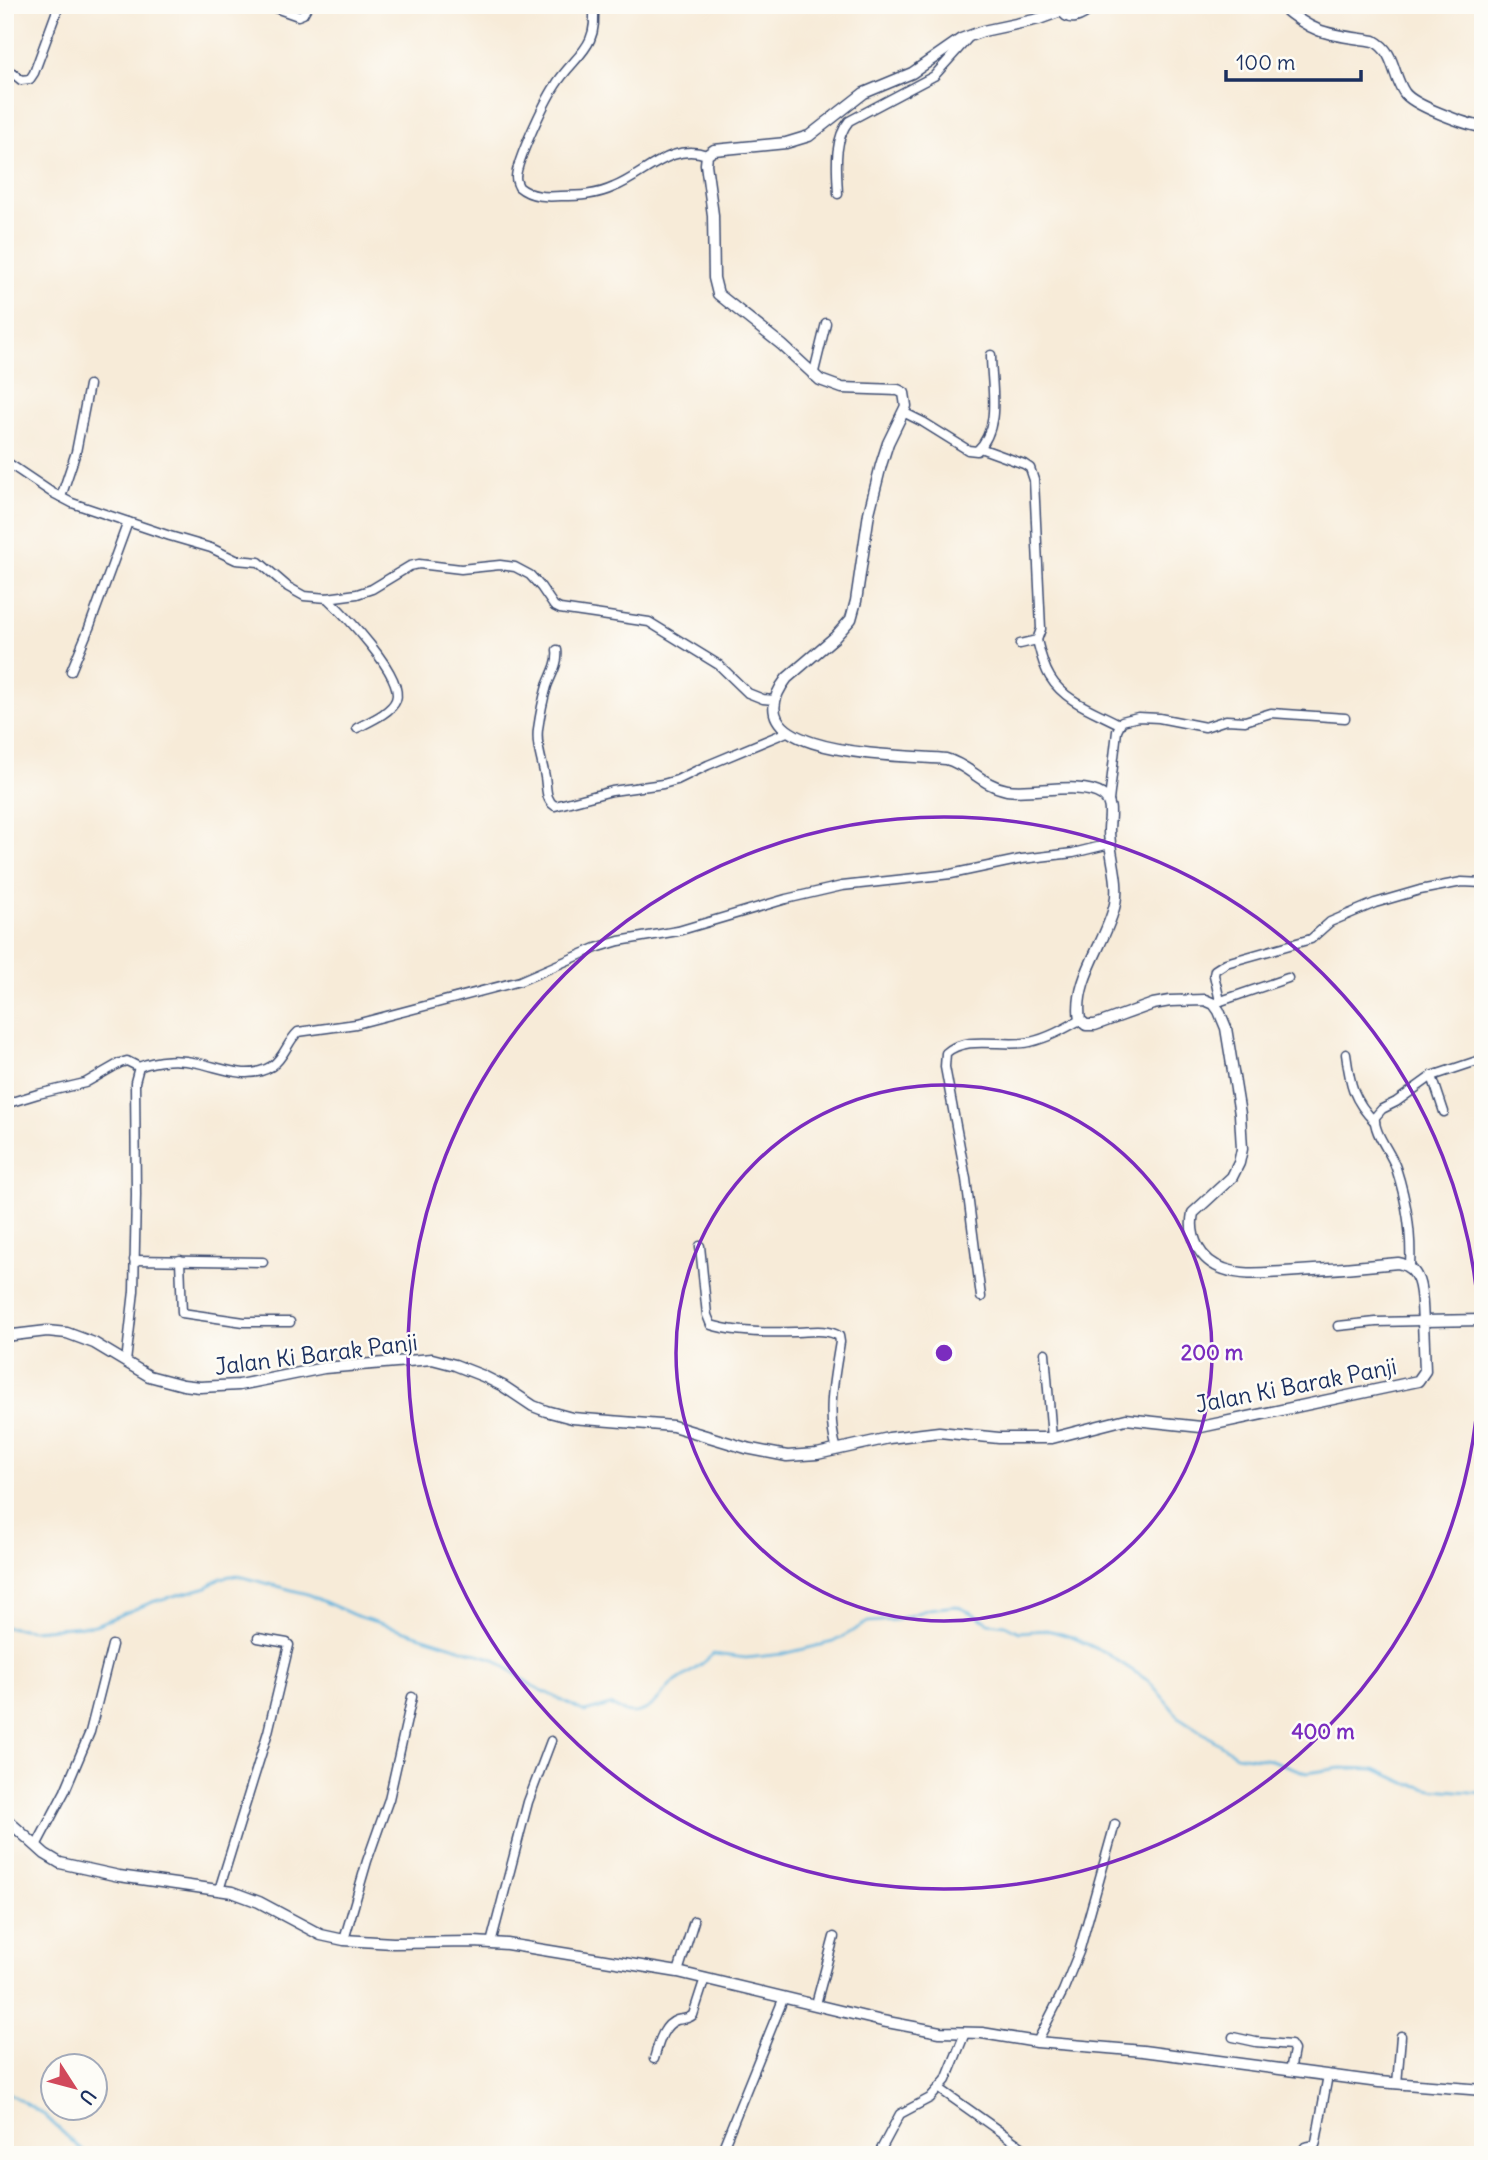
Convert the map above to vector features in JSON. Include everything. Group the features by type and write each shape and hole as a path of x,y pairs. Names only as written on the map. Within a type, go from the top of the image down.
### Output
{"street":[{"path":"5,67 21,80 30,79 59,5"},
{"path":"267,5 298,16 303,14 308,5"},
{"path":"593,5 595,18 590,39 583,53 554,87 538,117 516,174 519,187 530,194 540,196 601,192 628,181 671,155 683,151 697,151 708,155"},
{"path":"1094,5 1082,16 1066,15 1060,8 1056,15 961,39 912,73 864,93 808,136 786,143 714,150 708,155 706,164 713,215 714,278 718,294 792,354 813,376 825,383 842,388 898,390 904,393 905,397 906,407 888,443 869,513 851,619 835,637 786,678 774,700 778,719 787,732 848,752 946,759 961,764 989,784 1005,789 1075,789 1095,792 1109,801"},
{"path":"1280,5 1306,26 1319,32 1374,41 1381,45 1390,55 1401,87 1410,99 1455,119 1483,127"},
{"path":"838,194 837,157 842,130 849,121 934,76 971,35"},
{"path":"813,376 826,323"},
{"path":"903,412 972,452 980,448 988,437 993,411 991,355"},
{"path":"5,376 5,385"},
{"path":"61,497 76,452 89,385"},
{"path":"980,448 1024,464 1032,473 1037,512 1041,629 1037,640 1050,677 1071,699 1119,723 1138,717 1159,718 1205,727 1226,720 1245,720 1270,713 1345,718"},
{"path":"5,461 61,497 128,522 211,548 236,560 258,562 298,593 327,598 357,594 372,589 414,565 428,564 461,569 500,565 515,567 537,581 559,609 649,622 719,665 748,693 774,700"},
{"path":"71,671 128,522"},
{"path":"327,598 357,627 375,651 397,691 396,701 391,707 357,729"},
{"path":"1020,645 1037,640"},
{"path":"557,650 558,659 545,696 538,740 547,797 555,806 612,791 677,780 787,732"},
{"path":"1119,723 1109,801 1115,900 1110,920 1091,960 1079,1003 1080,1020 1086,1025 1095,1025 1153,1004 1170,1001 1197,999 1217,1003 1287,978"},
{"path":"5,1104 85,1083 127,1061 139,1067 177,1060 239,1073 261,1071 275,1064 283,1056 291,1038 298,1032 355,1024 520,981 596,948 619,941 678,931 786,899 842,886 951,874 1110,844"},
{"path":"1423,1321 1419,1280 1410,1267 1398,1263 1327,1270 1239,1273 1217,1266 1198,1251 1192,1228 1193,1213 1232,1177 1242,1149 1242,1129 1226,1028 1217,1003 1214,975 1215,970 1226,963 1311,939 1331,922 1375,903 1462,881 1483,883"},
{"path":"981,1297 966,1179 945,1067 946,1053 969,1042 1001,1045 1030,1043 1080,1020"},
{"path":"1346,1054 1349,1078 1356,1098 1374,1122 1392,1157 1412,1237 1410,1267"},
{"path":"1374,1122 1377,1113 1432,1076 1483,1059"},
{"path":"125,1362 134,1291 135,1082 139,1067"},
{"path":"1432,1076 1444,1112"},
{"path":"700,1246 707,1315 711,1325 764,1332 819,1331 839,1336 830,1415 836,1450"},
{"path":"134,1260 263,1262"},
{"path":"180,1261 182,1313 244,1322 290,1322"},
{"path":"1338,1326 1376,1322 1483,1320"},
{"name":"Jalan Ki Barak Panji","path":"5,1336 47,1331 67,1333 94,1343 149,1376 183,1385 218,1387 324,1368 432,1359 483,1376 533,1406 572,1418 673,1426 746,1448 787,1456 803,1456 889,1438 939,1432 999,1438 1052,1438 1126,1419 1201,1427 1418,1381 1424,1371 1423,1321"},
{"path":"1045,1353 1052,1438"},
{"path":"219,1890 271,1724 289,1645 258,1638"},
{"path":"36,1846 65,1791 90,1732 112,1646"},
{"path":"344,1940 367,1861 389,1799 412,1697"},
{"path":"491,1943 528,1802 551,1741"},
{"path":"5,1818 45,1854 60,1863 91,1871 219,1890 259,1902 321,1935 344,1940 491,1943 678,1972 940,2032 1143,2051 1397,2084 1483,2090"},
{"path":"1037,2042 1079,1952 1115,1824"},
{"path":"678,1972 694,1922"},
{"path":"816,2004 834,1937"},
{"path":"654,2059 668,2027 676,2020 693,2015 705,1978"},
{"path":"720,2155 784,1997"},
{"path":"878,2155 900,2114 930,2098 940,2089 951,2070 965,2033"},
{"path":"1397,2084 1401,2036"},
{"path":"1233,2037 1291,2045 1294,2050 1290,2071"},
{"path":"1299,2155 1306,2147 1316,2143 1328,2076"},
{"path":"940,2089 1033,2155"}],"waterway":[{"path":"5,1627 32,1630 95,1625 155,1601 207,1587 221,1578 239,1576 307,1594 354,1615 494,1659 533,1686 585,1712 610,1705 632,1713 650,1707 671,1686 713,1654 746,1658 783,1654 833,1642 868,1622 896,1620 929,1609 956,1606 988,1623 1005,1625 1019,1632 1055,1632 1106,1653 1150,1682 1180,1718 1236,1755 1271,1760 1307,1773 1341,1768 1375,1769 1406,1783 1432,1789 1483,1793"},
{"path":"5,2091 43,2114 87,2155"}]}
